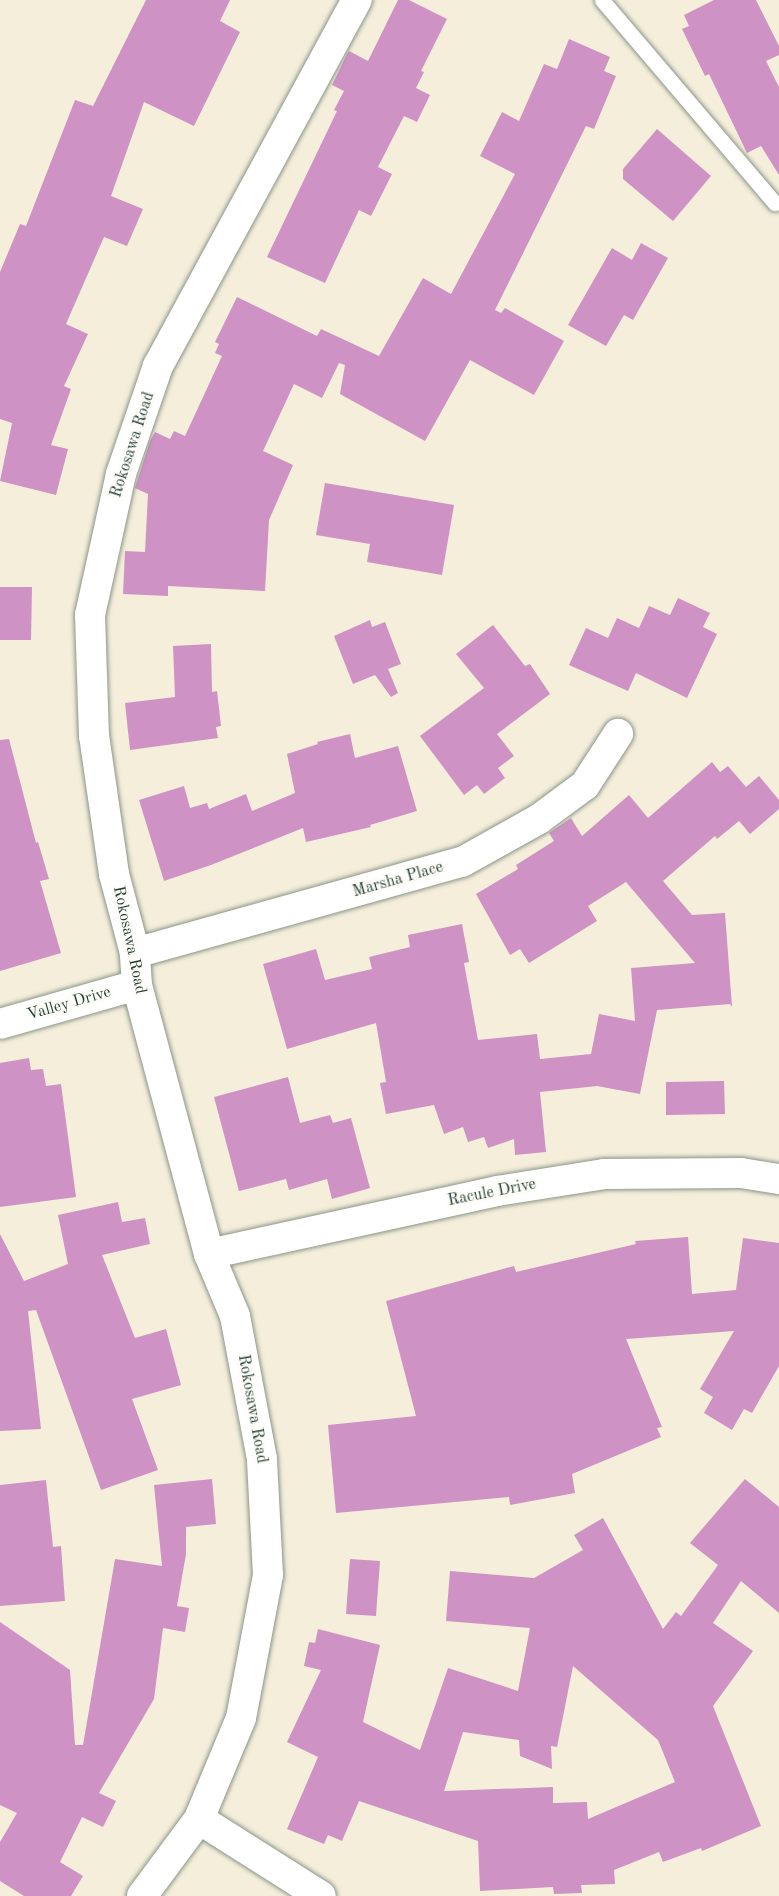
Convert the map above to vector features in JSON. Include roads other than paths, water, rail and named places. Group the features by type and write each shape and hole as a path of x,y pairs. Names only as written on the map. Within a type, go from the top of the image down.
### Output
{"street":[{"name":"Rokosawa Road","path":"142,1896 199,1819 241,1718 268,1575 262,1459 235,1316 209,1254 137,985 135,954 114,874 94,736 90,615 121,474 158,366 357,0"},
{"name":"Marsha Place","path":"135,954 462,862 538,819 585,785 618,734"},
{"name":"Valley Drive","path":"0,1024 137,985"},
{"name":"Racule Drive","path":"209,1254 497,1191 604,1174 741,1173 779,1179"},
{"path":"199,1819 321,1896"}],"lane":[{"path":"602,0 626,25 775,203"}]}
